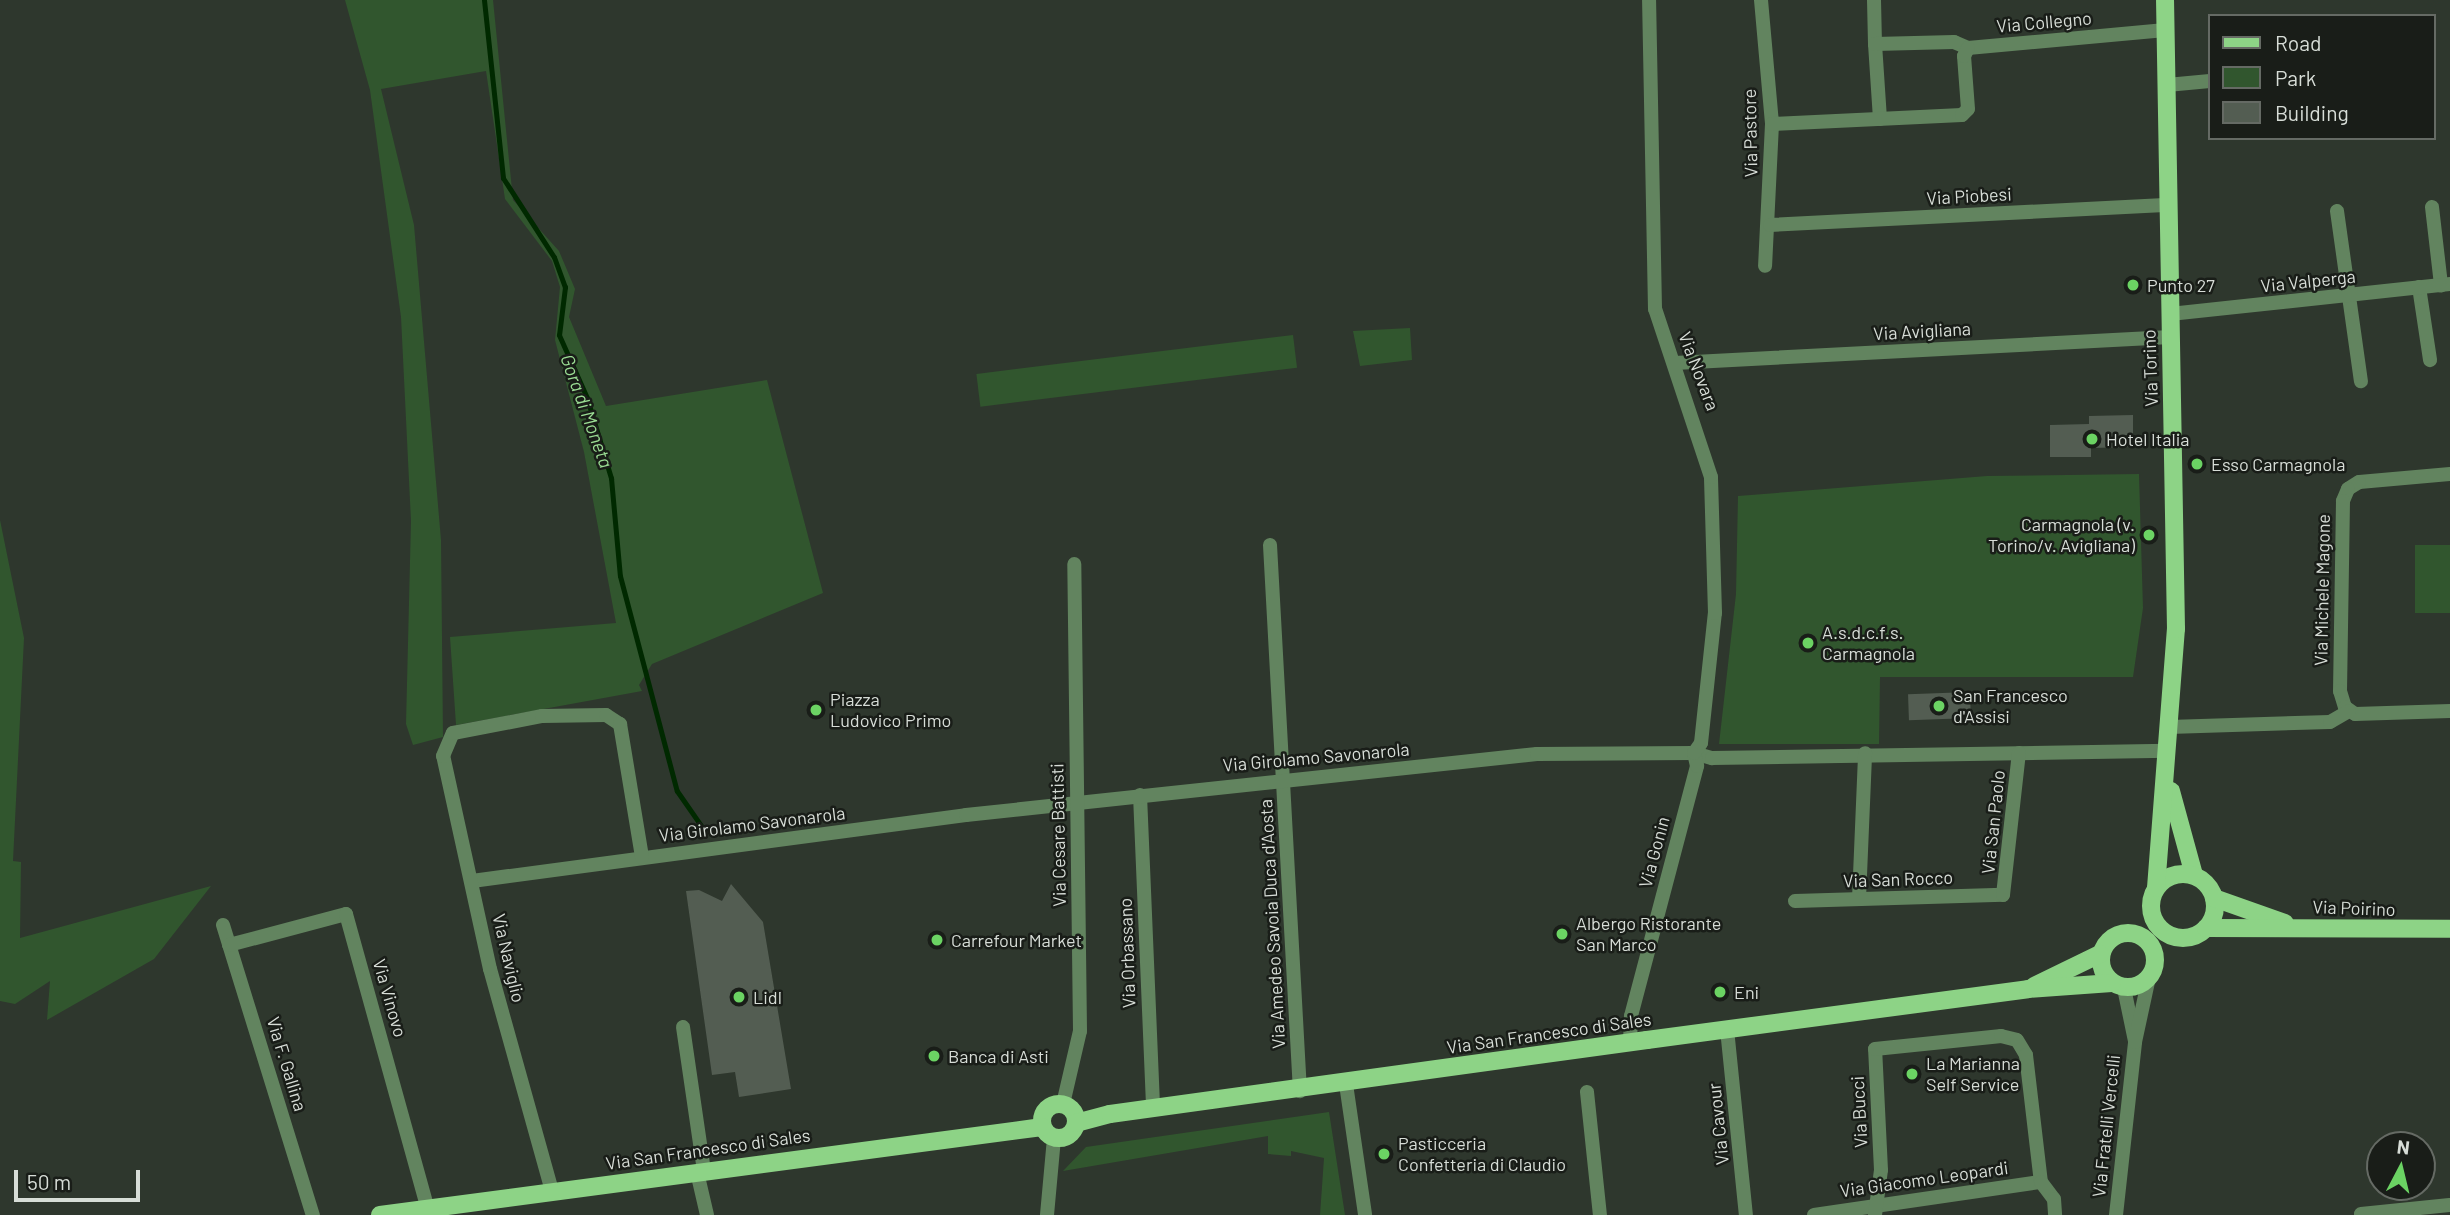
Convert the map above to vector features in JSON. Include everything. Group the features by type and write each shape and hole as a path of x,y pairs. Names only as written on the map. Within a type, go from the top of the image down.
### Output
{"main road":[{"name":"Via Torino","path":"2155,888 2168,777 2175,629 2165,0"},
{"name":"Via Torino","path":"2168,777 2194,875"},
{"path":"2172,875 2194,875 2214,898 2206,928 2177,938 2152,969 2118,985 2102,971 2101,954 2109,939 2126,932 2150,908 2155,888 2172,875"},
{"name":"Via Poirino","path":"2214,898 2299,927"},
{"path":"2150,908 2159,928 2177,938"},
{"name":"Via Poirino","path":"2206,928 2299,927 2407,931 2450,929"},
{"name":"Via Poirino","path":"2407,931 2450,939"},
{"path":"2126,932 2150,943 2152,969"},
{"name":"Via San Francesco di Sales","path":"2028,989 2101,954"},
{"name":"Via San Francesco di Sales","path":"1076,1123 1153,1109 1300,1091 1727,1029 2028,989 2118,985"},
{"path":"1063,1104 1076,1123 1071,1133 1048,1132 1048,1107 1063,1104"},
{"name":"Via San Francesco di Sales","path":"380,1215 700,1171 1048,1132"}],"street":[{"name":"Via Novara","path":"1649,0 1652,272 1656,309 1711,477 1715,531 1715,613 1701,743 1694,753"},
{"name":"Via Pastore","path":"1761,0 1772,124 1770,225 1765,266"},
{"path":"1874,0 1880,119"},
{"name":"Via Collegno","path":"1875,44 1954,42 1968,48 2165,30"},
{"path":"1772,124 1962,115 1968,109 1964,56 1968,48"},
{"path":"2166,85 2208,80"},
{"name":"Via Piobesi","path":"1770,225 2169,205"},
{"path":"2432,207 2446,285"},
{"path":"2337,211 2346,297 2361,381"},
{"name":"Via Valperga","path":"2169,314 2446,285"},
{"path":"2419,287 2430,360"},
{"name":"Via Avigliana","path":"1675,363 2170,337"},
{"name":"Via Michele Magone","path":"2349,711 2340,691 2343,500 2359,482 2450,474"},
{"name":"Via Amedeo Savoia Duca d'Aosta","path":"1270,545 1300,1091"},
{"name":"Via Cesare Battisti","path":"1063,1104 1080,1031 1074,564"},
{"path":"2169,727 2330,722 2349,711 2450,711"},
{"name":"Via Naviglio","path":"552,1192 490,969 443,756 453,733 542,716 606,715 620,724 642,857"},
{"name":"Via Girolamo Savonarola","path":"472,881 1076,802 1537,754 1694,753 1712,758 1865,753 2168,751"},
{"name":"Via San Paolo","path":"2003,895 2019,752"},
{"name":"Via Gonin","path":"1630,1043 1631,1016 1697,766 1694,753"},
{"path":"1859,899 1865,753"},
{"name":"Via Orbassano","path":"1140,795 1153,1109"},
{"name":"Via San Rocco","path":"1795,901 2003,895"},
{"name":"Via Vinovo","path":"229,945 346,914 428,1209"},
{"name":"Via F. Gallina","path":"223,925 313,1215"},
{"name":"Via Fratelli Vercelli","path":"2116,1215 2135,1042 2152,969"},
{"name":"Via Fratelli Vercelli","path":"2118,985 2135,1042"},
{"path":"683,1027 707,1215"},
{"name":"Via Cavour","path":"1727,1029 1746,1215"},
{"name":"Via Bucci","path":"1875,1210 1881,1170 1875,1049 2001,1036 2017,1040 2026,1055 2041,1182"},
{"path":"1346,1084 1365,1215"},
{"path":"1587,1092 1600,1215"},
{"path":"1047,1215 1048,1132"},
{"path":"2041,1182 2054,1199 2054,1215"},
{"name":"Via Giacomo Leopardi","path":"1814,1215 1875,1210 2041,1182"},
{"path":"2361,1214 2450,1205"}],"green space":[{"path":"345,0 493,0 513,200 559,251 575,289 569,317 606,406 767,380 823,593 652,664 639,685 642,691 456,725 450,637 616,623 584,452 555,340 560,287 552,261 505,199 486,71 381,89 414,225 441,540 443,737 413,745 406,724 411,521 401,317 370,90"},
{"path":"1410,328 1412,360 1360,366 1353,331"},
{"path":"1293,335 1297,368 980,407 976,374"},
{"name":"A.s.d.c.f.s. Carmagnola","path":"2139,474 2143,608 2133,677 1880,677 1879,744 1719,744 1736,594 1738,496 1987,476"},
{"path":"0,520 24,638 13,861 21,862 20,938 211,886 154,959 47,1020 50,981 15,1004 0,1001"},
{"path":"2415,545 2450,545 2450,613 2415,613"},
{"path":"1329,1112 1345,1215 1320,1215 1324,1158 1291,1151 1291,1156 1268,1154 1268,1136 1063,1171 1086,1147"}],"building":[{"name":"Hotel Italia","path":"2133,415 2133,447 2091,448 2091,457 2050,457 2050,425 2089,424 2089,416"},
{"name":"San Francesco d'Assisi","path":"1970,692 1971,718 1909,720 1908,694"},
{"name":"Lidl","path":"731,884 763,922 791,1089 739,1097 735,1072 712,1075 686,891 699,890 722,901"}],"waterway":[{"name":"Gora di Moneta","path":"484,0 503,178 554,257 565,287 559,335 587,398 611,478 620,576 677,791 702,827"}],"place":[{"name":"Punto 27","path":"2133,285"},
{"name":"Hotel Italia","path":"2092,439"},
{"name":"Esso Carmagnola","path":"2197,464"},
{"name":"Carmagnola (v. Torino/v. Avigliana)","path":"2149,535"},
{"name":"A.s.d.c.f.s. Carmagnola","path":"1808,643"},
{"name":"San Francesco d'Assisi","path":"1939,706"},
{"name":"Piazza Ludovico Primo","path":"816,710"},
{"name":"Albergo Ristorante San Marco","path":"1562,934"},
{"name":"Carrefour Market","path":"937,940"},
{"name":"Eni","path":"1720,992"},
{"name":"Lidl","path":"739,997"},
{"name":"Banca di Asti","path":"934,1056"},
{"name":"La Marianna Self Service","path":"1912,1074"},
{"name":"Pasticceria Confetteria di Claudio","path":"1384,1154"}]}
